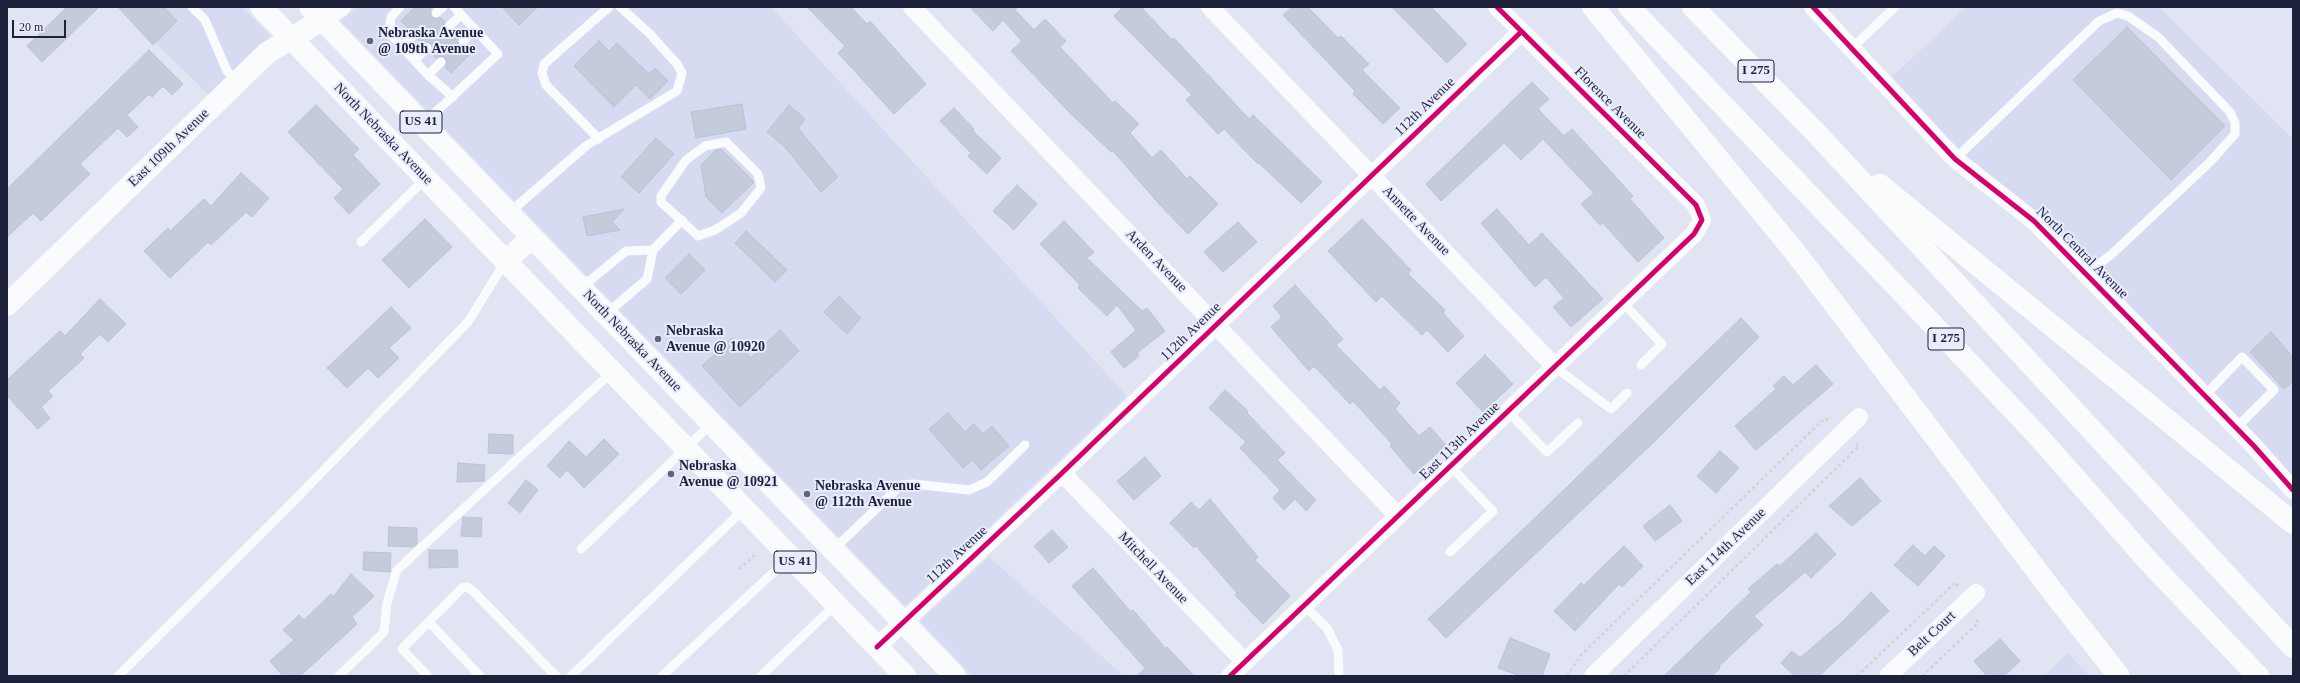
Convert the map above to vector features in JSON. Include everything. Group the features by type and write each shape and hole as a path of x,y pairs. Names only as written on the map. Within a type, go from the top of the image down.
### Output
{"main road":[{"name":"North Nebraska Avenue","path":"261,7 905,676"},
{"path":"1594,7 1795,252 2003,527 2119,676"},
{"name":"I 275","path":"1629,7 2038,436 2150,563 2258,676"},
{"name":"I 275","path":"1693,7 1818,136 2293,647"},
{"name":"East 109th Avenue","path":"7,305 267,53 290,38 316,13"},
{"name":"North Nebraska Avenue","path":"316,13 955,676"},
{"path":"1818,136 2065,335 2293,523"},
{"path":"505,262 532,237"}],"street":[{"name":"East 109th Avenue","path":"316,13 342,7"},
{"name":"Arden Avenue","path":"912,7 1398,516"},
{"name":"Annette Avenue","path":"1210,7 1555,367"},
{"name":"Florence Avenue","path":"1497,7 1696,205 1702,220"},
{"name":"North Central Avenue","path":"1814,7 1955,159 2034,221 2101,287 2293,490"},
{"name":"112th Avenue","path":"877,647 1062,473 1521,32"},
{"name":"East 113th Avenue","path":"1230,676 1623,303 1694,234 1702,220"},
{"name":"East 114th Avenue","path":"1593,676 1859,417"},
{"name":"Mitchell Avenue","path":"1062,473 1244,662"},
{"name":"Belt Court","path":"1888,676 1972,597"}],"lane":[{"path":"192,7 204,20 228,71 238,82"},
{"path":"400,7 391,17 388,33 428,75 453,97"},
{"path":"423,124 498,54 454,7"},
{"path":"599,138 546,85 542,73 544,64 609,7"},
{"path":"509,213 587,145 677,92 682,74 677,64 649,33 620,7"},
{"path":"1852,48 1895,7"},
{"path":"1955,159 2099,21 2117,13 2128,16 2158,37 2230,112 2235,123 2235,134 2224,148 2204,168 2112,254 2087,273"},
{"path":"449,26 461,15"},
{"path":"463,41 475,29"},
{"path":"402,46 414,35"},
{"path":"415,60 427,48"},
{"path":"428,75 441,62"},
{"path":"726,142 758,174 761,188 741,213 715,230 698,236 682,220 662,202 661,196 686,160 705,146 726,142"},
{"path":"361,242 426,178"},
{"path":"606,314 647,279 653,250 682,220"},
{"path":"581,288 626,251 653,250"},
{"path":"118,676 281,514 468,322 505,262"},
{"path":"1623,303 1662,344 1642,365"},
{"path":"2205,396 2242,357 2274,390 2236,428"},
{"path":"1555,367 1610,409 1627,393"},
{"path":"338,676 384,632 387,603 397,570 612,372"},
{"path":"1508,412 1547,452 1578,423"},
{"path":"581,549 711,424"},
{"path":"833,550 901,485 913,484 969,490 987,482 1025,445"},
{"path":"1450,466 1493,511 1450,552"},
{"path":"571,676 744,510"},
{"path":"662,676 790,557"},
{"path":"428,676 402,649 462,588 467,587 474,591 556,676"},
{"path":"761,676 836,604"},
{"path":"1304,605 1327,628 1338,650 1339,676"},
{"path":"429,622 480,676"}],"path":[{"path":"1567,676 1581,655 1825,418 1859,446 1624,676"},
{"path":"739,569 756,554"},
{"path":"1857,676 1956,582 1972,597 1978,622 1922,676"}],"shaded area":[{"path":"118,7 242,7 271,37 264,41 209,95"},
{"path":"358,7 771,7 1127,396 905,606 341,21"},
{"path":"1966,7 2159,7 2293,139 2293,476 2100,273 2039,213 1961,152 1892,77"},
{"path":"989,557 1124,676 973,676 920,621"},
{"path":"2068,653 2089,676 2044,676"}],"building":[{"path":"67,7 99,7 42,62 27,46"},
{"path":"118,7 164,7 177,21 153,45"},
{"path":"415,7 430,7 432,17 437,19 440,17 445,22 443,27 445,30 453,31 459,37 459,45 462,47 467,45 473,51 451,73 445,67 447,63 445,58 442,56 436,58 431,52 433,49 431,44 428,42 423,44 418,39 420,34 418,31 410,30 401,21"},
{"path":"502,7 538,7 519,25"},
{"path":"807,7 851,7 867,24 870,21 926,84 894,114 838,53 845,46"},
{"path":"970,7 1018,7 1015,10 1034,30 1045,19 1066,41 1060,47 1113,103 1115,101 1139,124 1130,133 1152,158 1161,150 1187,179 1190,176 1218,204 1188,234 1160,205 1113,151 1111,152 1069,112 1011,51 1022,41 1003,20 993,31"},
{"path":"1123,7 1141,7 1172,40 1174,38 1249,119 1253,115 1322,182 1301,203 1259,163 1258,164 1224,129 1218,134 1186,100 1192,95 1114,16"},
{"path":"1292,7 1308,7 1338,38 1341,36 1369,64 1362,70 1400,108 1383,124 1353,94 1355,91 1283,15"},
{"path":"1392,7 1431,7 1467,44 1447,63"},
{"path":"2127,27 2225,126 2171,180 2073,80"},
{"path":"599,41 609,51 617,43 649,74 655,68 668,81 650,99 636,85 614,107 574,66"},
{"path":"149,50 183,84 172,95 163,86 152,97 149,94 127,115 138,127 127,137 118,128 80,164 90,174 41,221 33,213 7,237 7,189"},
{"path":"1532,82 1549,99 1538,109 1564,136 1572,129 1633,196 1630,199 1664,238 1638,262 1603,223 1600,225 1581,204 1594,193 1543,139 1521,160 1504,143 1441,201 1426,184"},
{"path":"742,104 746,129 696,138 691,112"},
{"path":"316,105 359,149 353,155 380,184 349,214 334,198 343,189 288,132"},
{"path":"789,105 805,119 798,128 838,177 821,192 785,147 767,132"},
{"path":"954,108 974,129 973,131 1001,158 987,174 968,156 971,153 940,121"},
{"path":"656,138 674,154 639,193 621,177"},
{"path":"721,149 754,182 722,213 706,197 701,165 716,150"},
{"path":"241,173 269,198 252,217 246,212 211,245 208,242 170,278 144,251 168,228 170,231 204,199 211,206"},
{"path":"1017,185 1037,204 1014,230 993,211"},
{"path":"624,209 612,222 620,230 587,236 583,217"},
{"path":"1497,209 1529,245 1542,233 1603,299 1571,327 1553,307 1564,298 1546,277 1535,287 1481,223"},
{"path":"425,219 452,247 409,288 382,260"},
{"path":"1362,219 1411,270 1408,274 1445,310 1443,313 1464,336 1448,352 1427,330 1422,335 1382,296 1376,302 1328,251"},
{"path":"1064,221 1094,252 1087,258 1142,311 1147,308 1165,331 1137,353 1139,356 1124,368 1111,352 1136,330 1117,305 1107,316 1078,288 1080,285 1040,244"},
{"path":"1238,222 1257,242 1223,272 1204,252"},
{"path":"746,231 787,270 775,282 735,243"},
{"path":"689,254 705,270 681,294 665,278"},
{"path":"1295,285 1343,339 1336,345 1380,390 1384,386 1400,403 1395,409 1419,436 1430,427 1446,445 1414,474 1390,446 1392,444 1353,401 1350,404 1314,366 1309,371 1271,327 1282,317 1273,306"},
{"path":"839,296 861,318 847,334 824,312"},
{"path":"100,299 126,324 108,342 100,334 80,354 84,358 48,391 53,396 41,407 50,418 38,429 7,396 7,380 60,331 65,336"},
{"path":"391,307 411,328 389,348 399,358 378,378 368,368 347,388 327,368"},
{"path":"1741,318 1759,337 1654,442 1446,638 1428,619 1535,518"},
{"path":"780,330 799,351 740,407 702,366 732,338 751,358"},
{"path":"2271,332 2293,357 2293,381 2284,389 2250,352"},
{"path":"1485,355 1513,384 1483,412 1456,383"},
{"path":"1816,365 1833,384 1756,450 1735,426 1776,389 1773,386 1784,376 1793,385"},
{"path":"1225,390 1248,411 1247,413 1285,453 1277,460 1316,500 1306,511 1295,499 1284,510 1273,498 1280,490 1240,448 1246,442 1209,408"},
{"path":"948,413 965,432 974,424 983,434 992,426 1009,446 981,470 972,460 963,468 929,429"},
{"path":"489,434 513,435 513,454 488,453"},
{"path":"604,439 619,454 584,488 567,470 560,478 547,466 569,441 586,457"},
{"path":"1720,451 1739,468 1716,493 1697,476"},
{"path":"1145,457 1161,476 1134,500 1117,481"},
{"path":"458,463 485,465 484,481 457,482"},
{"path":"1860,478 1881,501 1852,526 1829,506"},
{"path":"526,480 538,490 520,513 508,503"},
{"path":"1210,499 1258,557 1255,560 1290,596 1263,624 1235,595 1237,593 1196,546 1194,548 1170,523 1191,502 1199,510"},
{"path":"1670,505 1682,521 1655,541 1643,526"},
{"path":"463,517 482,518 481,537 461,536"},
{"path":"389,527 417,528 417,544 413,547 388,546"},
{"path":"1052,530 1068,547 1049,563 1034,546"},
{"path":"1816,533 1836,554 1811,578 1805,572 1754,616 1763,625 1719,666 1720,668 1712,676 1664,676 1751,592 1748,589 1777,564 1780,566"},
{"path":"1913,545 1925,556 1934,546 1945,556 1918,586 1894,565"},
{"path":"1624,546 1643,566 1622,587 1619,584 1575,631 1554,611 1581,583 1584,585"},
{"path":"429,550 457,550 458,567 429,568"},
{"path":"364,552 391,553 390,572 363,570"},
{"path":"1093,568 1131,612 1133,610 1166,649 1167,647 1194,676 1137,676 1145,668 1072,586"},
{"path":"351,574 374,596 352,617 357,624 300,676 283,676 270,661 294,640 283,630 299,615 304,620 331,594 333,597"},
{"path":"1871,592 1889,611 1819,676 1795,676 1781,663 1792,651 1800,658 1843,621"},
{"path":"1510,638 1550,654 1542,676 1520,676 1498,668"},
{"path":"2000,639 2020,661 2004,676 1987,676 1974,661"}],"cycle path":[{"path":"1230,676 1694,234 1702,220 1696,205 1497,7"},
{"path":"1813,7 1955,159 2034,221 2253,445 2293,490"},
{"path":"877,647 1062,473 1521,32"}],"place":[{"name":"Nebraska Avenue @ 109th Avenue","path":"370,41"},
{"name":"Nebraska Avenue @ 10920","path":"658,339"},
{"name":"Nebraska Avenue @ 10921","path":"671,474"},
{"name":"Nebraska Avenue @ 112th Avenue","path":"807,494"}]}
